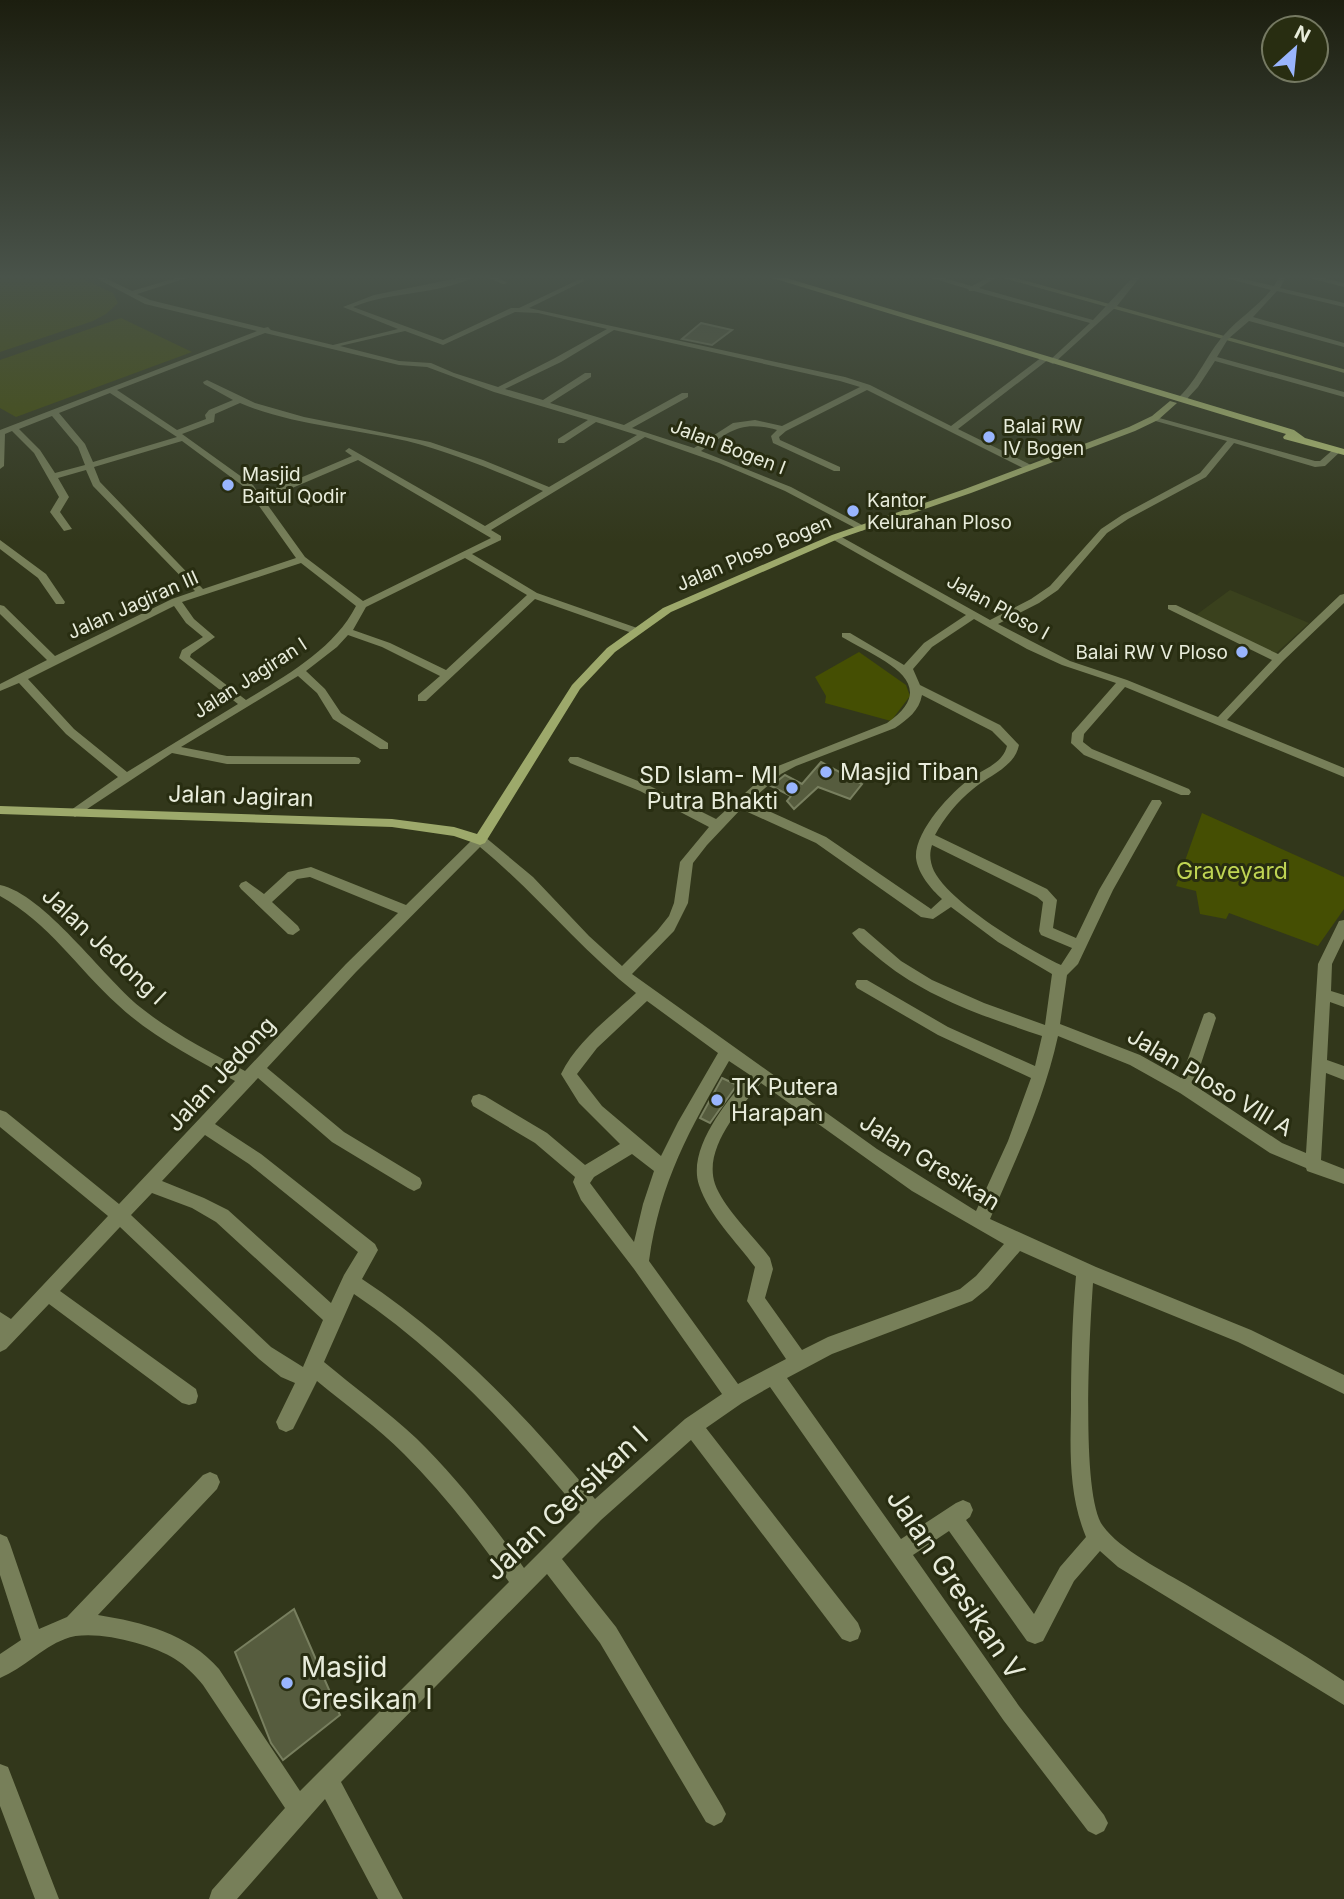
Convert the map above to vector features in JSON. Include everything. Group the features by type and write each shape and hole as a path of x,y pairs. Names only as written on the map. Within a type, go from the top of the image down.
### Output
{"main road":[{"path":"1067,366 1102,377 1107,382 1177,401 1286,437 1300,438 1341,451"}],"street":[{"path":"0,466 0,433 174,366"},
{"name":"Jalan Bogen I","path":"430,366 497,390 695,451 769,481 861,528"},
{"path":"497,390 547,366"},
{"path":"775,366 867,387 1028,467"},
{"path":"952,429 1041,366"},
{"path":"1177,401 1198,385 1211,366"},
{"path":"1239,366 1344,395"},
{"path":"544,404 589,375"},
{"path":"207,382 241,399 290,415 370,430 453,451 550,491"},
{"path":"837,469 776,441 775,436 783,429 867,387"},
{"path":"111,390 238,477 260,498 302,559 362,605 498,538 353,454 260,498"},
{"path":"625,428 685,395"},
{"path":"52,477 180,436 211,421 211,412 241,399"},
{"name":"Jalan Ploso Bogen","path":"480,840 576,687 596,665 636,631 667,610 835,537 968,491 1121,433 1155,418 1177,401"},
{"path":"54,412 62,426 74,435 86,455 90,474 96,484 201,592"},
{"path":"1155,418 1318,465 1341,451"},
{"path":"561,440 595,419"},
{"path":"695,451 744,421 755,421 783,429"},
{"path":"13,428 35,445 64,499 55,512 67,529"},
{"path":"485,530 644,434"},
{"path":"990,624 1054,588 1104,531 1203,475 1231,442"},
{"name":"Jalan Ploso I","path":"835,537 990,624 1066,663 1123,682 1344,773"},
{"path":"0,543 6,551 42,576 60,602"},
{"path":"465,554 533,595 636,631"},
{"name":"Jalan Jagiran III","path":"0,688 176,601 302,559"},
{"path":"422,698 533,595"},
{"path":"1219,722 1279,659 1344,597"},
{"path":"176,601 190,621 210,637 186,652 184,658 245,704"},
{"name":"Jalan Jagiran I","path":"75,813 170,749 299,670 347,631 362,605"},
{"path":"1172,607 1279,659"},
{"path":"0,608 54,660"},
{"path":"909,673 910,664 922,651 974,614"},
{"path":"347,631 386,645 447,675"},
{"path":"624,973 673,920 684,891 687,862 718,826 764,781 785,766 889,727 914,706 916,687 909,673 846,635"},
{"path":"299,670 321,691 337,716 384,746"},
{"path":"21,678 72,735 127,777"},
{"path":"1123,682 1078,733 1077,743 1088,752 1185,792"},
{"path":"916,687 996,728 1013,745 1010,756 960,793 943,814 923,852 924,863 951,900 988,928 1060,972"},
{"path":"170,749 227,760 355,761"},
{"path":"574,760 637,785 718,826"},
{"path":"1060,972 1073,960 1106,890 1156,803"},
{"path":"742,804 821,840 926,913 933,914 951,900"},
{"name":"Jalan Jagiran","path":"0,810 392,823 454,832 480,840"},
{"path":"929,838 1042,893 1050,900 1046,931 1079,945"},
{"name":"Jalan Jedong","path":"4,1332 47,1292 120,1216 351,968 480,840"},
{"name":"Jalan Gresikan","path":"480,840 512,865 590,946 648,992 859,1145 942,1200 1017,1242 1086,1273 1255,1339 1344,1385"},
{"path":"263,903 290,877 306,872 339,881 408,912"},
{"path":"246,886 293,930"},
{"name":"Jalan Jedong I","path":"1,890 47,919 125,1003 167,1033 253,1074 338,1137 414,1184"},
{"path":"1313,1166 1323,994 1328,954 1344,925"},
{"name":"Jalan Ploso VIII A","path":"859,933 898,966 938,989 990,1012 1135,1060 1185,1088 1265,1142 1313,1166 1344,1177"},
{"path":"980,1222 1023,1128 1040,1075 1051,1030 1060,972"},
{"path":"862,984 929,1024 1040,1075"},
{"path":"648,992 591,1046 569,1072 578,1090 632,1145 662,1167"},
{"path":"1323,994 1344,1001"},
{"path":"1185,1088 1209,1018"},
{"path":"640,1263 643,1228 662,1167 727,1051"},
{"path":"1320,1064 1344,1073"},
{"path":"760,1074 720,1127 709,1150 705,1176 720,1207 764,1265 765,1271 755,1293 756,1301 798,1360"},
{"path":"479,1101 541,1138 585,1175"},
{"path":"0,1117 120,1216 265,1353 288,1370 312,1373 408,1445 473,1516 522,1583"},
{"path":"204,1126 255,1159 369,1250 350,1281 312,1373 286,1422"},
{"path":"632,1145 585,1175 581,1182 587,1195 640,1263 735,1396"},
{"path":"149,1184 198,1202 222,1216 333,1317"},
{"name":"Jalan Gersikan I","path":"225,1897 299,1808 522,1583 594,1513 692,1426 735,1396 798,1360 966,1295 982,1282 1017,1242"},
{"path":"1086,1273 1080,1339 1080,1459 1087,1516 1098,1538 1125,1560 1292,1659 1344,1694"},
{"path":"350,1281 400,1313 439,1344 512,1418 594,1513"},
{"path":"47,1292 189,1396"},
{"name":"Jalan Gresikan V","path":"773,1375 900,1552 974,1664 1096,1823"},
{"path":"692,1426 850,1631"},
{"path":"0,1667 34,1645 74,1625 210,1482"},
{"path":"900,1552 957,1514 1035,1633 1067,1574 1098,1538"},
{"path":"0,1544 34,1645"},
{"path":"548,1558 608,1635 714,1814"},
{"path":"74,1625 91,1625 156,1641 179,1649 197,1661 228,1700 299,1808"},
{"path":"0,1775 47,1899"},
{"path":"327,1780 391,1899"}],"shaded area":[{"path":"1007,439 1041,458 1024,465 990,447"},
{"path":"1230,590 1309,623 1272,657 1192,618"}],"green space":[{"path":"0,366 155,366 16,417 0,408"},
{"path":"859,652 906,685 910,696 891,721 825,703 826,696 815,677"},
{"name":"Graveyard","path":"1202,813 1344,877 1344,909 1318,946 1229,913 1226,919 1200,914 1196,891 1176,886"}],"building":[{"name":"Masjid Tiban","path":"821,762 862,784 850,799 818,787 794,809 787,801 791,796 771,786 785,775 802,784"},
{"name":"TK Putera Harapan","path":"722,1078 737,1085 710,1123 700,1118"},
{"name":"Masjid Gresikan I","path":"294,1609 340,1715 283,1760 271,1743 235,1652"}],"waterway":[{"path":"1325,366 1344,371"}],"place":[{"name":"Balai RW IV Bogen","path":"989,437"},
{"name":"Masjid Baitul Qodir","path":"228,485"},
{"name":"Kantor Kelurahan Ploso","path":"853,511"},
{"name":"Balai RW V Ploso","path":"1242,652"},
{"name":"Masjid Tiban","path":"826,772"},
{"name":"SD Islam- MI Putra Bhakti","path":"792,788"},
{"name":"TK Putera Harapan","path":"717,1100"},
{"name":"Masjid Gresikan I","path":"287,1683"}]}
